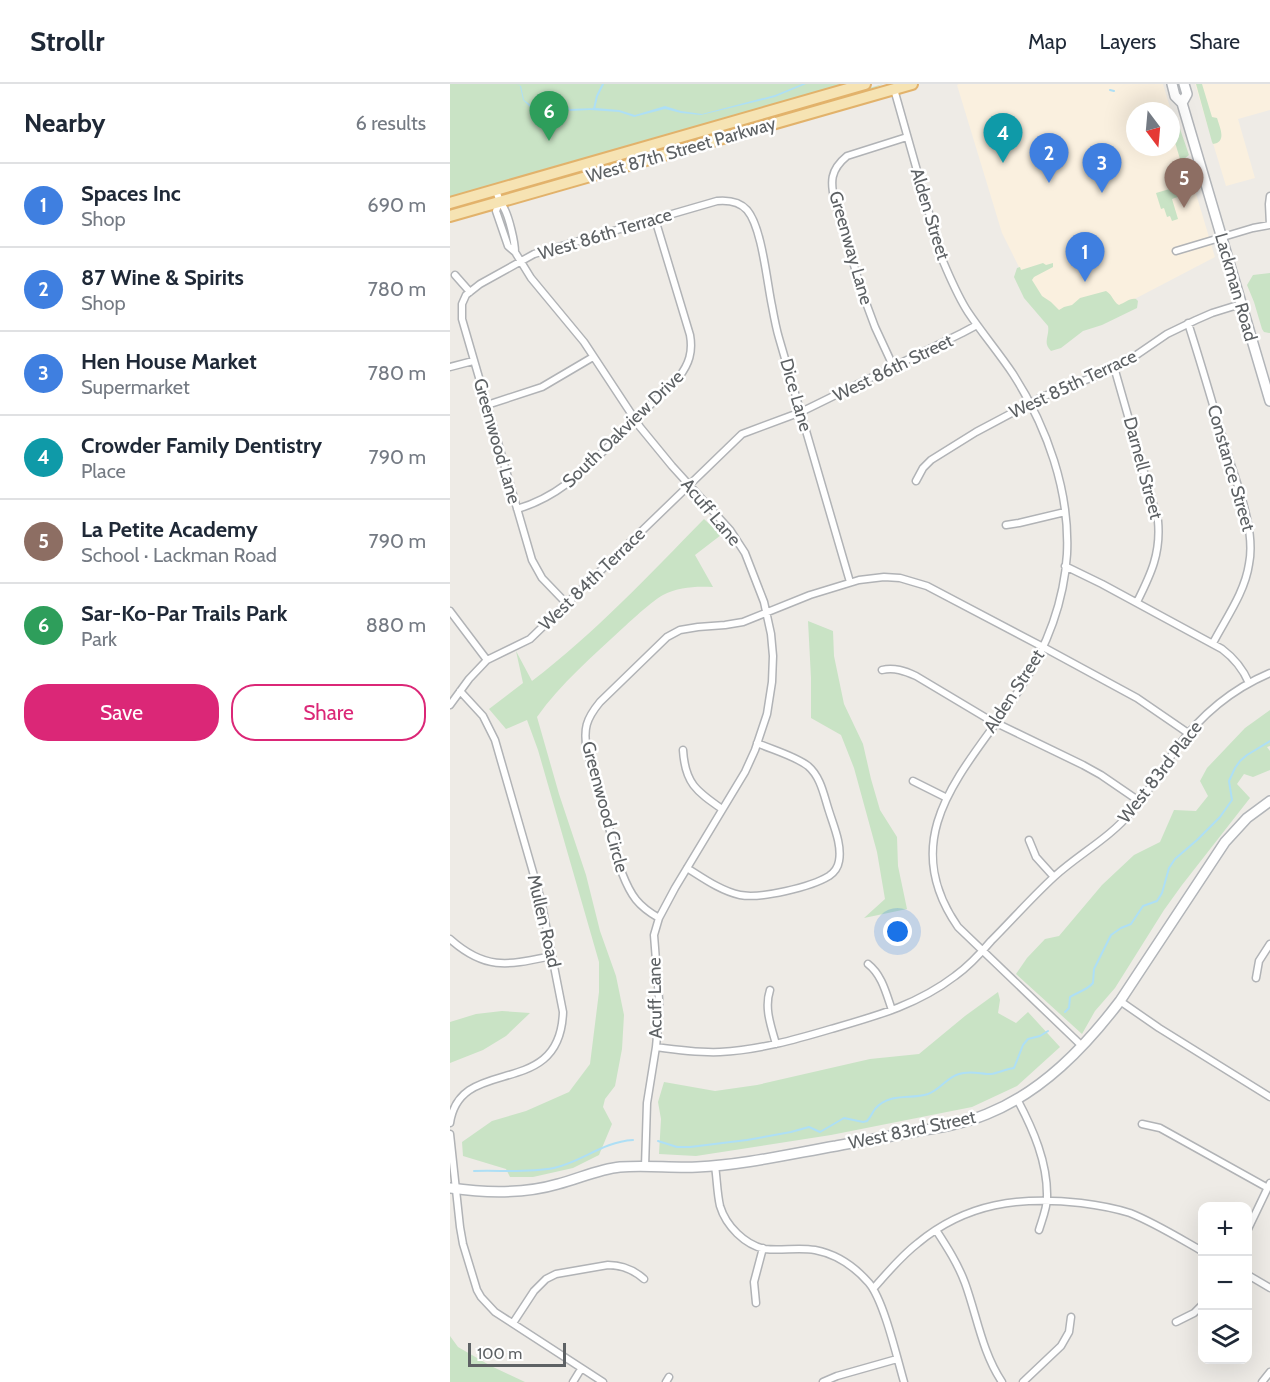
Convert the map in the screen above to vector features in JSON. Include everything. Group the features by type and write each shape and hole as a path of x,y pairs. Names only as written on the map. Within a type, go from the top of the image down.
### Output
{"main road":[{"name":"West 87th Street Parkway","path":"450,203 865,84"},
{"name":"West 87th Street Parkway","path":"450,216 912,84"}],"street":[{"name":"Lackman Road","path":"1172,84 1175,96 1182,103 1270,401"},
{"name":"Lackman Road","path":"1182,103 1186,94 1184,84"},
{"name":"Alden Street","path":"894,89 942,259 959,296 977,325 1012,372 1046,439 1062,490 1067,535 1062,592 1056,614 1043,647 1020,689 973,753 947,798 938,819 934,837 934,873 945,906 958,927 1082,1046"},
{"name":"Greenway Lane","path":"894,368 862,292 835,202 832,178 840,162 854,152 907,137"},
{"name":"Acuff Lane","path":"496,190 499,202 505,209 515,243 515,252 520,261 584,342 635,420 730,530 745,553 766,613 773,656 767,714 745,772 659,918 654,935 659,999 656,1047 647,1103 645,1167"},
{"path":"1176,251 1270,225 1270,196"},
{"name":"West 86th Terrace","path":"470,292 520,261 545,250 717,201 735,201 746,208"},
{"name":"Dice Lane","path":"746,208 752,216 764,256 776,326 850,582"},
{"name":"South Oakview Drive","path":"517,509 546,498 570,482 686,369 691,352 690,335 656,219"},
{"path":"455,275 470,292"},
{"name":"Greenwood Lane","path":"470,292 466,295 461,312 462,319 534,566 542,578 567,604"},
{"name":"West 85th Terrace","path":"916,481 930,460 976,432 1062,388 1101,374 1132,358 1167,334 1188,323 1241,304"},
{"name":"Constance Street","path":"1188,323 1236,482 1250,537 1250,563 1245,580 1213,643"},
{"name":"West 86th Street","path":"689,485 742,434 801,412 977,325"},
{"path":"487,405 542,387 593,357"},
{"path":"450,368 473,361"},
{"name":"Darnell Street","path":"1114,367 1160,533 1154,566 1137,602"},
{"name":"West 84th Terrace","path":"450,705 469,679 487,660 530,639 689,485"},
{"path":"1006,525 1065,512"},
{"path":"1065,566 1213,643 1236,661 1244,671 1249,683"},
{"name":"Greenwood Circle","path":"659,918 635,901 625,882 587,751 586,725 590,714 600,702 671,634 680,630 743,622 810,595 850,582 884,576 900,578 927,586 1043,647 1137,698 1188,733"},
{"path":"450,611 487,660"},
{"path":"882,670 897,669 916,676 996,722 1101,775 1139,801"},
{"name":"West 83rd Place","path":"656,1047 717,1052 776,1044 892,1010 939,988 957,975 982,951 1053,877 1122,823 1188,733 1213,708 1230,694 1270,673"},
{"name":"Mullen Road","path":"450,1123 452,1105 471,1088 520,1072 546,1056 560,1035 563,1012 541,900 495,740 483,716 460,691"},
{"path":"687,868 723,889 752,897 765,896 811,884 839,870 838,842 816,775 798,761 757,743"},
{"path":"683,750 684,765 690,781 701,794 722,809"},
{"path":"913,781 947,798"},
{"name":"West 83rd Street","path":"453,1189 496,1191 541,1188 616,1168 715,1166 945,1126 987,1114 1017,1099 1045,1079 1082,1046 1104,1022 1225,842 1247,818 1270,801"},
{"path":"1029,840 1036,857 1053,877"},
{"path":"451,943 470,955 498,964 552,956"},
{"path":"1256,978 1259,961 1270,944"},
{"path":"868,964 883,983 892,1010"},
{"path":"770,990 768,1017 776,1044"},
{"path":"1120,1001 1270,1097"},
{"path":"1017,1099 1028,1120 1043,1162 1047,1200 1039,1230"},
{"path":"1142,1124 1160,1128 1269,1185 1252,1221"},
{"path":"450,1134 453,1189 463,1244 477,1290 488,1306 603,1382"},
{"path":"715,1166 720,1205 725,1218 740,1236 762,1248 803,1248 832,1255 854,1269 869,1283 883,1310 904,1382"},
{"path":"873,1289 918,1242 936,1230 973,1211 1012,1202 1047,1200 1093,1205 1129,1213 1198,1248"},
{"path":"936,1230 966,1285 982,1342 1002,1382"},
{"path":"756,1303 754,1282 762,1248"},
{"path":"513,1323 539,1285 556,1274 608,1264 628,1268 644,1279"},
{"path":"1252,1277 1270,1288"},
{"path":"1176,1322 1198,1309"},
{"path":"1023,1382 1061,1346 1069,1332 1071,1317"},
{"path":"823,1382 897,1359"},
{"path":"573,1382 581,1369"},
{"path":"1262,1382 1270,1372"}],"shaded area":[{"path":"1163,84 1168,102 1126,102 1126,156 1180,156 1180,141 1215,257 1060,338 1002,233 957,85"},
{"path":"1195,84 1270,84 1270,110 1238,119 1255,178 1226,186"}],"green space":[{"path":"450,84 845,84 450,198"},
{"path":"883,84 868,91 603,166 621,159"},
{"path":"1196,84 1202,84 1212,117 1217,118 1221,138 1217,143 1212,142"},
{"path":"1180,129 1189,155 1183,160 1180,159"},
{"path":"1190,183 1192,192 1172,199 1178,219 1172,221 1170,216 1167,217 1164,208 1161,209 1156,193"},
{"path":"1043,263 1046,265 1053,263 1053,267 1032,280 1042,296 1059,310 1072,305 1080,298 1106,291 1119,305 1136,299 1137,308 1102,325 1083,331 1061,348 1051,351 1047,345 1048,326 1024,298 1014,277 1017,268 1020,267 1021,270"},
{"path":"1270,273 1269,333 1262,329 1247,285 1253,275"},
{"path":"704,519 721,535 695,555 713,587 681,589 669,592 654,601 578,670 537,717 586,875 600,931 616,976 624,1015 622,1049 615,1086 605,1099 603,1107 612,1124 599,1155 573,1168 533,1177 510,1177 506,1169 463,1156 462,1142 492,1121 526,1111 569,1092 590,1064 599,992 599,962 538,750 527,720 506,729 489,709 523,683 516,651 532,681 600,623"},
{"path":"808,621 833,631 834,656 844,704 863,744 880,810 897,837 898,866 907,909 864,918 885,899 877,852 854,768 841,735 811,718"},
{"path":"1270,710 1270,746 1267,747 1270,751 1270,770 1253,777 1244,774 1237,784 1250,798 1164,910 1115,988 1095,1011 1082,1034 1016,974 1045,939 1059,936 1102,885 1134,855 1160,842 1174,810 1196,811 1208,796 1200,781 1207,768 1245,728"},
{"path":"998,992 1000,1000 998,1013 1016,1023 1028,1012 1060,1047 1017,1086 972,1107 831,1135 696,1156 659,1154 661,1119 658,1102 664,1082 715,1091 757,1085 870,1059 919,1054"},
{"path":"502,1011 530,1013 506,1036 483,1050 450,1063 450,1022 476,1014"},
{"path":"450,1336 458,1347 525,1382 450,1382"}],"water":[{"path":"516,84 521,86 524,100 531,105 551,97 562,101 570,109 619,110 635,115 665,106 702,114 775,95 806,84 775,97 701,115 665,109 634,117 619,112 570,111 561,103 551,99 530,107 523,100 520,86"}],"waterway":[{"path":"594,109 603,84"},
{"path":"1110,90 1114,91"},
{"path":"1065,1012 1069,1008 1070,997 1093,983 1094,969 1111,935 1131,924 1143,906 1157,901 1162,893 1169,868 1175,859 1220,817 1232,800 1229,781 1240,761 1270,741"},
{"path":"658,1141 677,1147 690,1147 747,1140 809,1127 820,1132 844,1118 867,1121 875,1109 887,1100 928,1094 959,1074 971,1072 991,1074 1014,1068 1023,1045 1028,1039 1048,1031"},
{"path":"474,1171 544,1170 564,1165 612,1144 633,1140"}],"place":[{"name":"Sar-Ko-Par Trails Park","path":"549,141"},
{"name":"Crowder Family Dentistry","path":"1003,163"},
{"name":"87 Wine & Spirits","path":"1049,183"},
{"name":"Hen House Market","path":"1102,193"},
{"name":"La Petite Academy","path":"1184,208"},
{"name":"Spaces Inc","path":"1085,282"}]}
